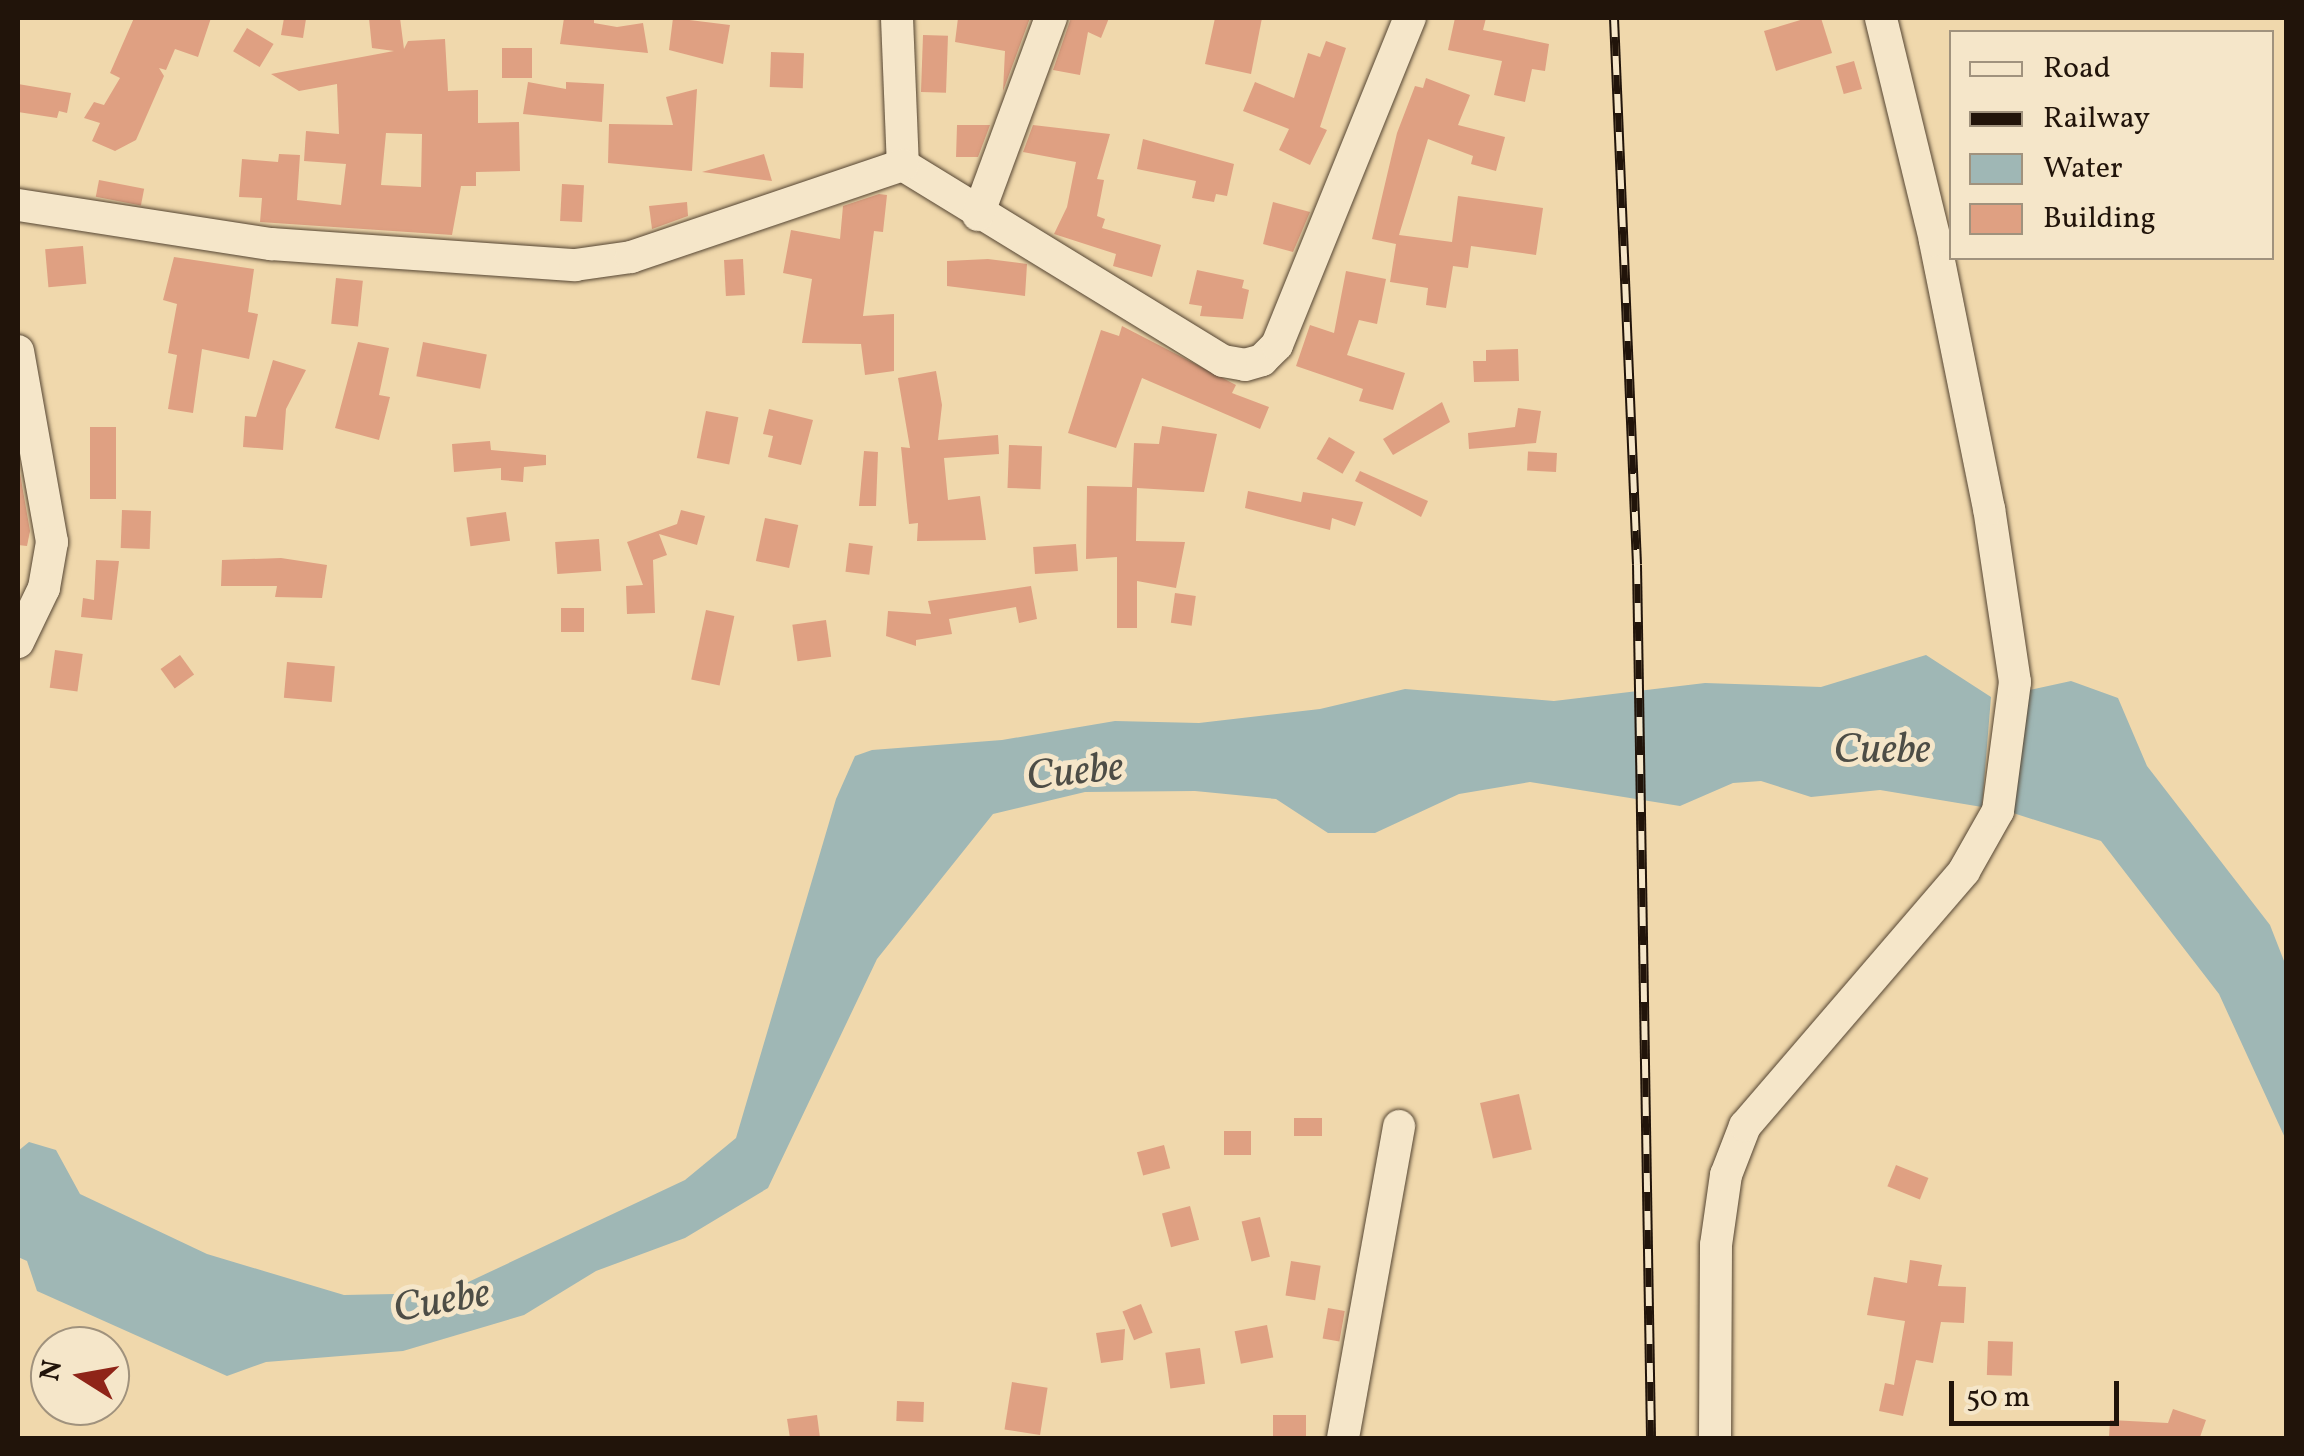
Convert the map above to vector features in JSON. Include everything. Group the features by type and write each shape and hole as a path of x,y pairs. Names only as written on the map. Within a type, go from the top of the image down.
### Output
{"street":[{"path":"898,18 903,165"},
{"path":"978,215 1052,18"},
{"path":"903,165 978,215 1223,361 1262,360 1278,346 1410,18"},
{"path":"1715,1438 1716,1245 1726,1175 1745,1126 1912,937 1964,872 1998,811 2015,682 1989,509 1882,18"},
{"path":"18,205 271,244 575,265 632,257 903,165"},
{"path":"18,351 52,542 44,588 18,642"},
{"path":"1344,1438 1399,1126"}],"water":[{"name":"Cuebe","path":"1926,655 1991,697 1982,807 1880,790 1811,797 1761,781 1733,783 1680,806 1530,782 1459,794 1375,833 1328,833 1276,799 1195,791 1085,792 993,814 877,959 768,1188 685,1238 596,1271 524,1315 403,1351 266,1362 227,1376 130,1333 130,1326 115,1326 37,1291 27,1261 18,1257 18,1151 29,1142 56,1150 80,1194 207,1254 344,1295 445,1293 685,1180 736,1138 836,799 855,756 872,750 1002,740 1115,721 1199,723 1320,709 1405,689 1554,701 1705,683 1821,687"},
{"path":"2071,681 2118,698 2147,766 2270,925 2286,966 2286,1140 2219,994 2101,841 2010,812 2020,692"}],"building":[{"path":"134,18 211,18 198,57 175,49 166,70 159,68 164,76 136,140 115,151 92,141 100,123 84,118 94,102 104,105 120,78 110,73"},
{"path":"284,18 306,19 303,38 281,35"},
{"path":"369,18 400,18 404,49 408,41 445,39 448,91 478,90 478,123 519,122 520,171 476,172 476,186 461,186 452,235 260,222 262,198 239,197 242,159 278,162 279,154 300,155 297,200 341,205 346,164 304,161 306,131 339,134 337,84 299,91 271,74 394,51 372,48","holes":["386,133 422,134 421,187 381,185"]},
{"path":"564,18 594,18 594,23 617,27 643,23 648,53 560,44"},
{"path":"673,18 730,25 723,64 669,50"},
{"path":"958,18 1030,18 1003,91 1005,51 955,42"},
{"path":"1071,18 1109,18 1101,38 1088,32 1080,75 1053,70"},
{"path":"1215,18 1262,18 1251,74 1205,64"},
{"path":"1455,18 1486,18 1483,30 1549,44 1545,71 1532,69 1525,102 1494,95 1502,61 1448,50"},
{"path":"1807,18 1821,18 1832,53 1776,71 1764,31"},
{"path":"247,28 274,44 260,67 233,51"},
{"path":"923,35 948,36 946,93 921,92"},
{"path":"1326,41 1346,48 1320,127 1327,130 1310,165 1279,150 1289,129 1243,111 1255,82 1294,98 1308,53 1320,57"},
{"path":"502,48 532,48 532,78 502,78"},
{"path":"771,52 804,53 803,88 770,87"},
{"path":"1854,61 1862,89 1844,94 1836,66"},
{"path":"1426,78 1470,95 1458,125 1505,137 1496,171 1471,164 1473,156 1428,139 1399,235 1452,242 1458,196 1543,208 1536,255 1471,246 1468,268 1453,266 1446,308 1426,305 1428,288 1390,282 1396,244 1372,239 1397,133 1415,86 1423,88"},
{"path":"528,82 566,89 566,82 604,84 602,122 523,114"},
{"path":"18,84 71,93 67,113 59,111 57,118 18,112"},
{"path":"697,89 692,171 608,163 609,124 673,125 666,97"},
{"path":"957,125 990,125 978,157 956,157"},
{"path":"1033,125 1110,134 1097,179 1104,180 1097,216 1105,219 1102,228 1161,245 1152,277 1113,266 1116,254 1054,234 1067,207 1076,162 1023,152"},
{"path":"1143,139 1234,164 1227,196 1216,194 1214,202 1192,198 1196,181 1137,169"},
{"path":"764,154 772,181 702,172"},
{"path":"99,180 144,189 141,205 96,197"},
{"path":"562,184 584,185 582,222 560,221"},
{"path":"887,195 883,232 874,231 863,316 894,314 894,371 865,375 861,344 802,343 812,279 783,273 791,230 840,239 843,206"},
{"path":"687,202 688,216 652,229 649,206"},
{"path":"1273,202 1310,212 1293,252 1263,244"},
{"path":"83,246 86,284 48,287 45,249"},
{"path":"174,257 254,269 248,312 258,314 249,359 202,349 193,413 168,409 177,355 168,353 177,304 163,300"},
{"path":"743,259 745,295 726,296 724,260"},
{"path":"988,259 1027,264 1025,296 947,286 947,261"},
{"path":"1197,270 1244,280 1242,288 1249,290 1243,319 1200,316 1202,306 1189,304"},
{"path":"1346,271 1386,279 1377,324 1359,320 1347,355 1405,373 1393,410 1359,401 1363,389 1296,366 1310,325 1334,333"},
{"path":"336,278 363,281 358,327 331,324"},
{"path":"1122,326 1236,385 1232,393 1269,407 1260,429 1142,378 1116,448 1068,433 1101,330 1119,336"},
{"path":"358,342 389,348 379,395 390,397 379,440 335,428"},
{"path":"423,342 487,354 480,389 416,376"},
{"path":"1518,349 1519,381 1474,382 1473,361 1486,361 1486,350"},
{"path":"273,360 306,370 286,409 283,450 243,447 245,416 256,417"},
{"path":"936,371 942,405 938,440 998,435 999,454 944,458 948,500 980,496 986,540 917,541 918,523 909,524 901,447 910,448 898,378"},
{"path":"1442,402 1450,422 1393,455 1383,439"},
{"path":"1518,408 1541,411 1536,443 1469,449 1468,433 1515,427"},
{"path":"769,409 813,420 801,465 768,457 773,436 763,434"},
{"path":"706,411 738,417 729,464 697,458"},
{"path":"1162,426 1217,434 1204,492 1137,488 1136,541 1185,542 1176,588 1137,581 1137,628 1117,628 1117,557 1086,559 1087,486 1132,487 1134,443 1159,444"},
{"path":"90,427 116,427 116,499 90,499"},
{"path":"1329,437 1355,452 1342,474 1316,459"},
{"path":"490,441 491,450 546,455 546,465 524,467 523,482 501,480 501,468 454,472 452,444"},
{"path":"1009,445 1042,446 1040,489 1007,488"},
{"path":"864,451 878,452 876,506 859,506"},
{"path":"1528,451 1557,453 1556,472 1527,470"},
{"path":"18,462 30,531 27,546 18,545"},
{"path":"1360,471 1428,501 1421,517 1355,481"},
{"path":"1248,491 1301,502 1303,492 1363,502 1355,526 1332,518 1330,530 1245,508"},
{"path":"122,510 151,511 150,549 121,548"},
{"path":"681,510 705,516 697,545 659,534 667,555 653,560 655,613 627,614 626,586 643,585 627,542 677,524"},
{"path":"506,512 510,541 470,546 466,518"},
{"path":"765,518 798,525 789,568 756,561"},
{"path":"599,539 601,571 557,574 555,542"},
{"path":"849,543 873,546 869,575 845,572"},
{"path":"1076,544 1078,571 1035,574 1033,547"},
{"path":"281,558 327,565 322,598 275,597 277,586 221,586 222,560"},
{"path":"96,560 119,561 112,620 81,617 83,598 94,600"},
{"path":"1031,586 1037,619 1019,623 1016,607 949,619 952,634 916,640 916,646 886,636 888,611 931,614 928,601"},
{"path":"1175,593 1196,596 1192,626 1171,623"},
{"path":"561,608 584,608 584,632 561,632"},
{"path":"706,610 734,616 720,685 691,679"},
{"path":"826,620 831,657 797,661 792,625"},
{"path":"55,650 83,654 77,692 50,688"},
{"path":"180,655 194,674 175,689 161,669"},
{"path":"287,662 335,666 332,702 284,698"},
{"path":"1519,1094 1532,1150 1493,1159 1480,1103"},
{"path":"1294,1118 1322,1118 1322,1136 1294,1136"},
{"path":"1224,1131 1251,1131 1251,1155 1224,1155"},
{"path":"1164,1145 1170,1168 1143,1175 1137,1152"},
{"path":"1896,1165 1928,1178 1920,1199 1887,1186"},
{"path":"1190,1206 1199,1240 1171,1247 1162,1214"},
{"path":"1260,1217 1270,1257 1251,1261 1242,1222"},
{"path":"1910,1260 1942,1265 1938,1286 1966,1287 1964,1323 1941,1322 1933,1363 1916,1360 1903,1416 1879,1411 1885,1383 1894,1385 1905,1321 1867,1315 1874,1277 1907,1283"},
{"path":"1291,1261 1321,1266 1315,1300 1286,1296"},
{"path":"1141,1304 1153,1333 1134,1340 1122,1311"},
{"path":"1328,1308 1345,1311 1339,1341 1323,1339"},
{"path":"1267,1325 1273,1357 1241,1364 1235,1331"},
{"path":"1125,1329 1123,1360 1101,1363 1096,1333"},
{"path":"1988,1341 2013,1342 2012,1376 1987,1375"},
{"path":"1200,1348 1205,1384 1170,1389 1165,1353"},
{"path":"1012,1382 1048,1388 1040,1435 1004,1429"},
{"path":"897,1401 924,1402 923,1422 896,1421"},
{"path":"2173,1409 2206,1420 2200,1437 2109,1438 2110,1420 2168,1423"},
{"path":"817,1415 820,1438 790,1438 787,1419"},
{"path":"1273,1415 1306,1415 1306,1438 1273,1438"}],"railway":[{"path":"1614,18 1637,565 1651,1438"}]}
